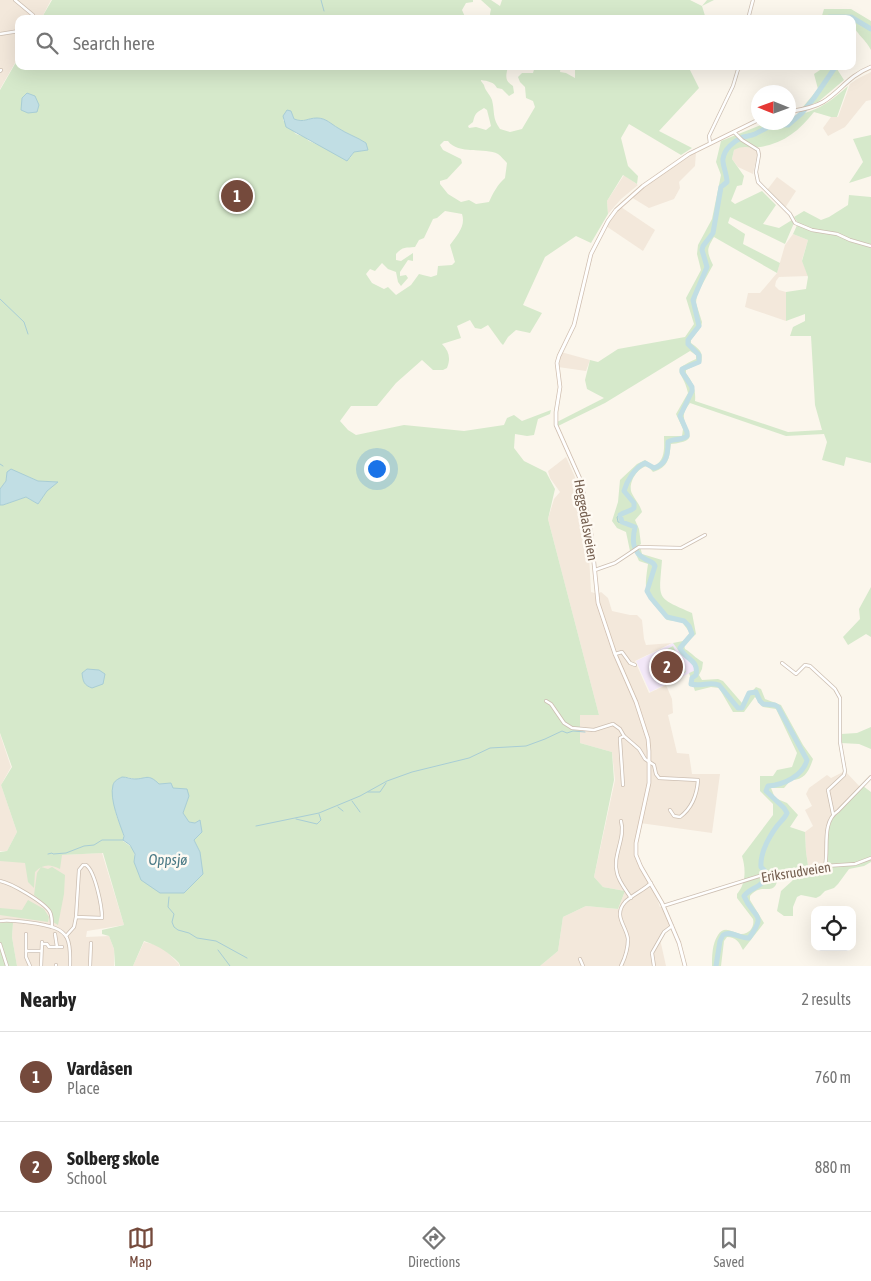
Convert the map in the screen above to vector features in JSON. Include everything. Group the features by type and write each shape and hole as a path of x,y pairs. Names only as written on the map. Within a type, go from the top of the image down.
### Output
{"main road":[{"path":"796,111 824,101 852,77 871,68"},
{"name":"Heggedalsveien","path":"685,966 682,949 652,883 638,861 635,849 648,789 649,744 636,702 615,654 598,604 591,533 581,481 556,425 560,387 557,367 559,356 574,325 591,254 611,216 643,186 684,158 751,124"}],"street":[{"path":"15,0 20,1 33,15"},
{"path":"749,15 752,0"},
{"path":"0,34 15,32"},
{"path":"710,143 709,136 733,86 738,70"},
{"path":"734,132 759,152 756,172 758,182 790,214 795,223 812,230 837,234 871,246"},
{"path":"595,570 615,563 635,548 646,546 681,548 705,535"},
{"path":"615,654 622,652 630,663 635,666"},
{"path":"782,663 796,674 805,665 810,666 835,689 840,698 840,742 845,770 844,775 828,790 833,814 826,836 825,866"},
{"path":"546,701 551,704 564,723 572,728 594,730 613,724 639,749 645,759 654,766 659,778 698,780 694,799 688,810 680,817 674,816 670,810"},
{"path":"622,785 620,738 624,736"},
{"path":"833,814 871,777"},
{"path":"621,821 622,831 616,870 631,898"},
{"name":"Eriksrudveien","path":"663,906 773,872 804,873 825,866 855,864 871,858"},
{"path":"66,936 74,927 76,917 79,870 82,865 86,865 90,869 97,889 102,907 102,918 76,917"},
{"path":"0,881 12,885 48,909 52,917 52,927"},
{"path":"621,966 625,958 628,942 620,914 624,904 652,883"},
{"path":"0,921 10,920 52,927 61,931 66,936 70,946 70,966"},
{"path":"654,966 652,953 664,932 672,926"},
{"path":"26,934 26,957 30,966"},
{"path":"54,934 57,947"},
{"path":"41,966 42,943 47,944 49,947 62,947"},
{"path":"90,966 91,943"},
{"path":"0,944 7,966"},
{"path":"26,951 41,951"},
{"path":"580,960 583,966"}],"shaded area":[{"path":"0,0 51,0 43,15 15,15 15,63 0,89"},
{"path":"871,72 871,100 866,101 845,127 828,136 823,128 831,117 838,117 850,84"},
{"path":"742,145 753,147 758,151 753,174 738,167 732,159 734,150"},
{"path":"696,152 695,166 679,182 680,188 674,199 649,208 631,197 643,187"},
{"path":"624,175 638,185 621,199 608,214 607,201"},
{"path":"777,177 796,191 785,208 767,190"},
{"path":"621,207 655,230 643,251 606,226"},
{"path":"793,234 808,240 802,260 808,276 779,277 776,281 775,286 779,290 786,292 786,321 745,307 748,293 760,293 777,273 785,245"},
{"path":"561,352 590,360 586,371 558,367"},
{"path":"566,457 575,477 588,536 591,592 598,594 601,592 608,598 612,611 637,615 642,620 646,645 672,643 635,661 649,693 666,685 672,699 673,713 668,715 677,753 689,754 692,774 720,774 712,833 640,823 636,855 651,883 660,907 663,906 672,926 660,939 666,966 540,966 558,951 563,917 586,906 618,909 625,891 603,887 594,877 615,780 612,752 580,743 580,715 599,715 548,519 554,499 560,492 550,478 548,471"},
{"path":"673,643 681,654 696,664 696,670 650,692 636,661"},
{"path":"0,734 11,767 1,785 17,832 7,851 0,851"},
{"path":"845,771 861,788 833,817 827,833 825,866 809,872 805,832 813,826 805,810 812,806 806,794 809,788 827,775 831,778"},
{"path":"102,853 124,925 87,931 86,937 109,936 114,949 114,966 17,966 12,937 13,923 0,923 0,858"},
{"path":"144,942 157,945 166,951 179,966 133,966"}],"green space":[{"path":"52,0 473,0 473,2 466,3 462,10 464,15 43,15"},
{"path":"481,0 491,0 500,6 502,0 690,0 702,6 705,15 490,15 491,9"},
{"path":"707,0 714,0 702,6"},
{"path":"824,9 851,9 871,21 871,50 856,30 856,15 822,15"},
{"path":"15,64 15,70 507,70 506,78 513,86 514,93 509,96 492,83 481,81 492,100 497,125 500,129 510,132 522,129 535,107 533,101 526,98 525,87 518,77 522,73 533,73 534,70 560,70 560,72 575,78 575,70 690,70 699,88 659,131 692,148 681,155 629,124 621,138 628,166 638,176 637,184 623,175 607,201 608,214 591,243 576,236 545,257 523,305 542,313 530,333 516,330 503,345 488,325 481,329 475,328 470,320 457,326 461,338 442,344 449,355 447,368 433,370 422,360 396,383 377,406 351,406 340,421 348,430 356,435 404,425 464,431 504,425 507,418 514,415 522,421 551,410 550,414 538,419 534,435 515,434 514,448 524,461 546,472 555,489 548,519 599,715 580,715 580,743 612,752 614,780 594,877 603,887 625,891 618,909 586,906 563,917 558,951 540,966 180,966 179,963 159,947 144,941 133,966 115,966 114,949 109,936 102,934 102,930 124,925 103,853 62,855 60,869 47,866 41,867 35,872 34,888 28,882 25,863 0,861 0,852 7,851 17,832 1,785 12,767 0,733 0,505 26,497 38,504 47,491 57,482 38,481 27,476 7,472 6,481 0,489 0,90","holes":["484,108 487,110 491,126 486,130 476,127 469,128 468,126 473,122 475,115","287,111 291,111 294,119 298,120 323,119 366,143 367,150 354,152 350,158 309,141 305,137 296,134 283,120","444,141 448,141 458,148 493,152 507,163 505,178 489,202 476,204 469,200 461,202 448,194 440,184 440,181 447,179 462,163 461,159 443,150 440,145","445,211 462,214 462,226 450,245 455,262 452,265 438,266 437,275 431,277 419,274 411,285 396,295 388,287 384,289 372,283 366,274 370,269 375,271 382,263 388,269 396,272 401,286 408,278 406,275 400,276 400,272 408,260 413,261 413,253 401,261 396,260 396,254 403,249 415,247 419,240 424,238 433,219","126,777 159,784 171,783 172,788 189,796 183,813 189,822 195,823 200,820 199,835 194,840 200,852 184,893 165,892 134,862 133,849 123,841 122,831 115,810 113,785"]},
{"path":"820,70 838,70 844,80 818,102 802,108 818,89 814,74"},
{"path":"848,86 837,117 814,112 797,130 776,143 734,150 732,159 744,176 742,185 737,186 731,201 735,204 762,191 776,205 763,224 779,228 792,220 794,223 785,244 730,217 728,223 745,234 743,244 780,263 777,273 714,237 708,251 713,265 697,294 696,303 702,322 701,327 691,340 691,343 701,353 702,359 701,363 686,370 686,373 694,386 695,401 788,432 822,430 815,405 811,336 790,336 793,327 805,321 805,314 786,321 786,292 806,289 808,277 802,261 808,240 793,234 798,223 794,217 804,211 821,220 848,205 849,195 871,197 871,463 846,457 844,466 822,460 827,442 824,434 786,436 690,403 684,414 684,420 690,437 687,440 671,444 669,458 665,465 653,472 648,466 644,467 638,472 631,483 631,491 642,512 635,520 639,529 641,544 630,551 626,532 617,528 612,521 618,502 620,480 637,464 645,460 654,466 661,460 664,453 664,436 682,436 683,429 676,414 688,393 680,369 696,359 696,355 690,351 605,403 558,426 557,422 604,398 587,389 585,380 590,360 598,362 618,349 685,337 694,324 686,298 701,270 697,254 698,245 712,219 721,175 716,162 721,141 751,129 796,130 796,115 806,113 834,98"},
{"path":"871,135 871,176 849,183 863,162 853,139"},
{"path":"640,546 642,554 662,560 660,590 665,600 692,613 696,634 684,645 685,649 703,662 699,675 702,680 718,679 723,681 742,703 756,687 761,689 765,699 781,705 813,759 803,777 791,780 784,788 771,788 775,798 787,803 798,815 790,827 805,832 809,872 825,866 827,833 833,817 863,786 871,792 871,862 864,866 849,869 834,888 825,891 816,898 801,895 797,897 793,907 793,916 784,916 777,911 781,891 792,881 794,874 778,873 775,886 755,892 750,896 750,900 764,923 743,950 737,941 727,937 724,941 721,966 712,966 713,946 720,932 725,930 743,934 751,930 753,925 753,919 737,898 737,894 742,886 744,876 742,856 773,815 773,804 760,791 760,776 773,776 777,770 792,767 797,753 776,709 763,707 755,697 744,712 733,712 719,688 711,687 695,691 689,673 696,670 696,664 681,654 673,643 683,641 690,633 682,622 667,620 650,600 646,590 648,564 639,561 634,550"},
{"path":"871,587 871,637 866,634 848,645 843,637 860,619 859,609"},
{"path":"673,646 686,672 671,679 658,654"},
{"path":"871,727 871,749 859,744 841,743 841,734 857,733"},
{"path":"41,867 48,869 52,867 65,875 64,894 58,925 53,922 53,917 47,907 34,895 37,873"},
{"path":"28,900 44,909 49,917 48,922 0,915 0,908 22,910"},
{"path":"0,923 13,923 12,937 17,966 0,966"}],"water":[{"path":"27,93 35,96 39,105 37,112 28,113 21,110 22,98"},
{"path":"287,110 291,111 294,119 320,118 326,120 366,143 368,150 354,152 347,161 286,127 283,116"},
{"path":"11,469 38,481 58,482 47,491 38,504 26,497 0,505 0,489 6,481 7,472"},
{"path":"87,669 99,670 105,674 103,684 92,688 86,684 83,681 82,673"},
{"name":"Oppsjø","path":"122,777 135,779 147,777 159,784 171,783 173,788 187,789 189,796 183,813 189,822 195,823 200,820 202,832 194,840 200,852 203,874 184,893 160,893 141,880 134,862 135,854 130,845 123,840 124,836 112,797 115,781"}],"waterway":[{"path":"321,0 324,11"},
{"path":"856,20 871,29"},
{"path":"716,966 720,941 723,935 732,934 749,938 758,924 757,916 744,896 763,881 765,871 761,867 761,861 764,850 771,835 787,813 766,791 768,786 792,779 805,766 807,760 778,707 763,704 756,692 749,693 742,708 738,708 719,685 691,684 692,678 696,675 695,666 680,648 692,634 689,626 684,621 667,617 651,598 647,591 655,566 635,549 633,541 635,527 622,522 620,515 634,508 634,503 624,491 634,471 645,463 654,468 662,464 668,451 668,442 687,436 680,416 692,391 692,387 682,369 699,362 699,355 688,344 688,340 699,326 693,300 707,267 702,250 703,246 713,233 721,187 727,182 723,161 725,152 733,143 743,137 754,135 770,126 788,125 802,113 833,70"},
{"path":"0,299 24,322 28,334"},
{"path":"620,515 617,517 618,522 624,523"},
{"path":"256,826 319,813 360,796 387,781 412,772 469,758 490,748 526,746 562,731 567,733 573,731 585,732"},
{"path":"368,792 380,792 386,783"},
{"path":"352,801 360,812"},
{"path":"338,807 343,811"},
{"path":"296,819 317,824 321,820 319,814"},
{"path":"48,854 66,853 84,846 94,845 102,840 123,840"},
{"path":"169,897 168,907 174,914 172,922 174,927 197,938 216,941 247,958"},
{"path":"218,950 230,966"}],"place":[{"name":"Vardåsen","path":"237,196"},
{"name":"Solberg skole","path":"667,667"}]}
